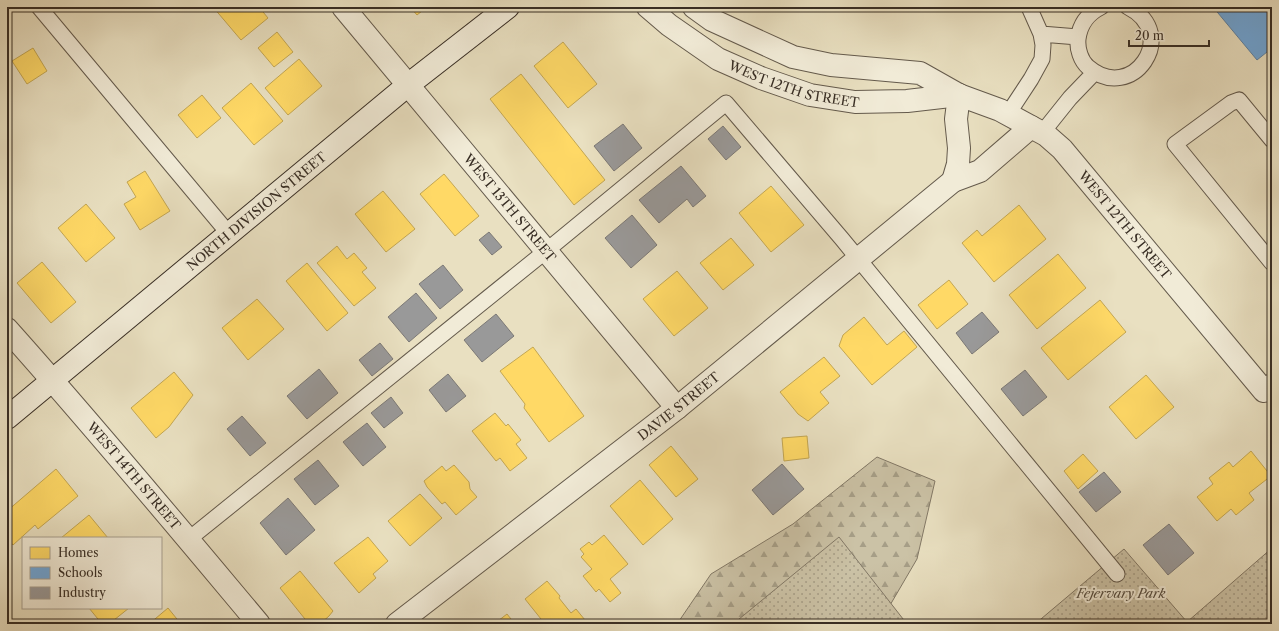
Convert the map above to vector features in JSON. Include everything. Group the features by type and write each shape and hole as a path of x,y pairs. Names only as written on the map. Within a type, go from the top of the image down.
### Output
{"street":[{"name":"WEST 13TH STREET","path":"343,7 677,408"},
{"name":"NORTH DIVISION STREET","path":"7,418 408,85 508,7"},
{"name":"WEST 12TH STREET","path":"648,7 668,25 718,59 761,78 810,95 855,102 907,101 959,95"},
{"name":"WEST 12TH STREET","path":"694,7 712,20 793,57 831,65 920,73 959,95 1008,114 1037,130 1062,149 1269,392"},
{"path":"953,181 958,164 959,148 956,118 959,95"},
{"name":"DAVIE STREET","path":"397,624 677,408 953,181 980,171 1037,130"},
{"name":"WEST 14TH STREET","path":"7,329 53,380 259,624"}],"lane":[{"path":"38,7 229,234"},
{"path":"1008,114 1042,59 1043,44 1041,34 1029,7"},
{"path":"1102,7 1093,11 1084,20 1079,31 1077,42 1080,54 1086,65 1094,72 1105,77 1118,78 1129,75 1139,69 1151,48 1151,35 1147,24 1139,14 1128,7"},
{"path":"1041,34 1078,36"},
{"path":"1037,130 1094,72"},
{"path":"1272,140 1239,100 1231,103 1175,144 1272,263"},
{"path":"189,540 726,103 842,238 1117,574"}],"green space":[{"path":"877,457 935,481 917,559 879,624 677,624 711,574 793,524"},
{"path":"839,537 907,624 733,624"},
{"name":"Fejervary Park","path":"1272,548 1272,624 1035,624 1124,549 1187,622"}],"building: Homes":[{"path":"213,7 259,7 268,18 241,40"},
{"path":"410,7 427,7 417,15"},
{"path":"277,32 293,52 274,67 258,48"},
{"path":"563,42 597,84 568,108 534,66"},
{"path":"33,48 47,71 27,84 12,61"},
{"path":"299,59 322,86 288,115 265,88"},
{"path":"521,74 605,180 574,205 490,99"},
{"path":"251,83 283,121 254,145 222,108"},
{"path":"202,95 221,118 197,138 178,115"},
{"path":"145,171 170,211 140,230 124,204 136,197 127,182"},
{"path":"444,174 479,216 455,236 420,194"},
{"path":"771,186 804,225 771,252 739,213"},
{"path":"383,191 415,229 386,252 355,214"},
{"path":"86,204 115,238 86,262 58,228"},
{"path":"1019,205 1046,239 994,282 962,243 977,230 982,236"},
{"path":"731,238 754,265 723,290 700,263"},
{"path":"337,246 347,259 354,253 367,268 362,272 376,288 354,306 317,263"},
{"path":"1058,254 1086,288 1037,329 1009,295"},
{"path":"42,262 76,302 51,323 17,283"},
{"path":"307,263 348,313 327,331 286,281"},
{"path":"677,271 708,308 674,336 643,299"},
{"path":"949,280 968,304 937,329 918,305"},
{"path":"257,299 284,329 248,360 222,328"},
{"path":"1100,300 1126,332 1068,380 1041,348"},
{"path":"864,317 887,345 904,331 917,347 872,385 839,346 843,335"},
{"path":"533,347 584,416 549,442 524,408 525,404 500,371"},
{"path":"824,357 840,376 820,392 829,403 808,421 798,414 780,392"},
{"path":"174,372 193,395 169,427 156,438 131,408"},
{"path":"1146,375 1174,407 1136,439 1109,407"},
{"path":"495,413 506,426 508,424 521,440 516,444 527,458 510,471 500,458 496,461 472,431"},
{"path":"807,436 809,458 784,461 782,438"},
{"path":"671,446 698,479 676,497 649,465"},
{"path":"1251,451 1271,476 1249,493 1254,500 1236,515 1231,509 1217,521 1197,497 1213,484 1209,478 1229,462 1233,467"},
{"path":"1083,454 1098,471 1078,489 1064,471"},
{"path":"454,465 469,482 470,489 477,497 456,515 445,502 442,504 427,487 424,481 442,466 446,471"},
{"path":"56,469 78,496 38,529 35,525 13,545 7,538 7,511"},
{"path":"640,480 673,519 643,545 610,506"},
{"path":"420,494 442,518 410,546 388,521"},
{"path":"89,515 107,537 62,537"},
{"path":"604,535 628,564 610,579 621,593 610,602 599,589 596,592 583,576 592,569 581,557 584,554 580,549 589,542 592,545"},
{"path":"368,537 388,561 373,574 376,578 359,593 334,563"},
{"path":"300,571 333,611 320,624 309,624 280,588"},
{"path":"547,581 560,596 559,598 571,613 576,609 585,620 581,624 545,624 525,599"},
{"path":"168,608 181,624 149,624"},
{"path":"90,609 128,609 109,624 102,624"},
{"path":"507,614 515,624 494,624"}],"building: Schools":[{"path":"1213,7 1272,7 1272,48 1257,60"}],"building: Industry":[{"path":"623,124 642,148 614,171 594,146"},
{"path":"723,126 741,147 726,160 708,139"},
{"path":"681,166 706,196 693,207 687,199 659,223 639,200"},
{"path":"632,215 657,245 631,268 605,238"},
{"path":"489,232 502,247 492,255 479,240"},
{"path":"443,265 463,290 440,309 419,284"},
{"path":"416,293 437,318 409,342 388,317"},
{"path":"982,312 999,332 972,354 956,333"},
{"path":"496,314 514,336 482,362 464,340"},
{"path":"380,343 393,359 372,376 359,360"},
{"path":"319,369 338,393 307,419 287,396"},
{"path":"1025,370 1047,397 1023,416 1001,389"},
{"path":"448,374 466,396 446,412 429,390"},
{"path":"391,397 403,413 384,428 371,413"},
{"path":"242,416 266,443 250,456 227,429"},
{"path":"367,423 386,447 363,466 343,442"},
{"path":"318,460 339,486 315,505 294,479"},
{"path":"782,464 804,489 773,515 752,490"},
{"path":"1104,472 1121,492 1096,512 1079,492"},
{"path":"288,498 315,530 286,555 260,523"},
{"path":"1169,524 1194,553 1168,575 1143,545"}]}
